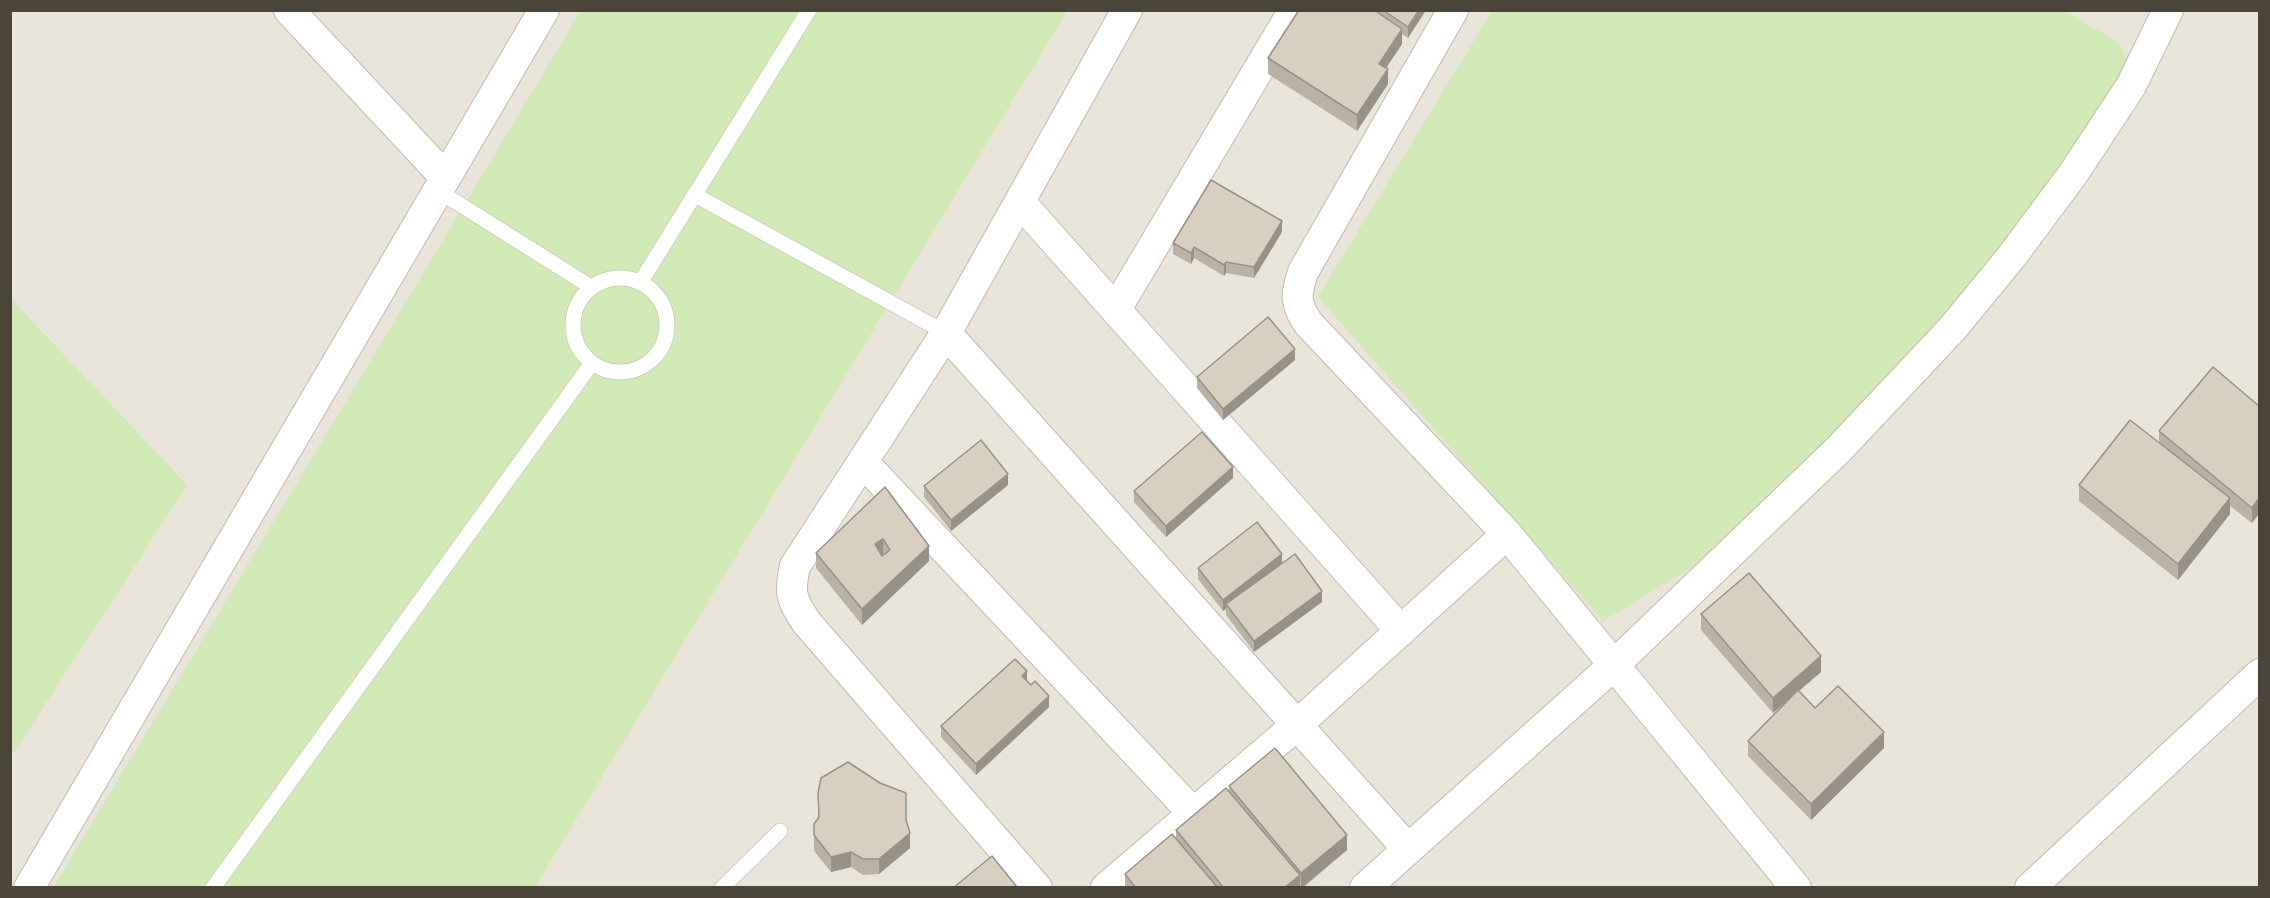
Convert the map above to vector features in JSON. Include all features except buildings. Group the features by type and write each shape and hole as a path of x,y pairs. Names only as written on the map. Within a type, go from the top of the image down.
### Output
{"street":[{"path":"289,10 441,183"},
{"path":"29,888 544,10"},
{"path":"1037,888 807,623 795,605 790,588 795,566 946,333 1127,10"},
{"path":"1116,309 1294,10"},
{"path":"1453,10 1303,272 1297,290 1298,308 1308,323 1507,534 1796,888"},
{"path":"1365,888 1614,665 1839,449 1952,329 2012,256 2073,174 2131,86 2165,11"},
{"path":"1020,201 1401,631"},
{"path":"946,333 1407,848"},
{"path":"862,462 1193,813"},
{"path":"1106,888 1298,724 1507,534"},
{"path":"2030,888 2256,684"}],"lane":[{"path":"640,283 809,10"},
{"path":"441,183 591,287"},
{"path":"695,195 946,333"},
{"path":"618,278 633,279 657,296 664,309 666,330 658,352 647,363 632,370 616,372 600,368 592,363 577,346 573,331 574,314 580,299 591,287 618,278"},
{"path":"213,888 592,363"},
{"path":"722,888 780,831"}],"shaded area":[{"path":"11,11 2259,11 2259,887 11,887"}],"green space":[{"path":"581,11 1067,11 535,887 53,888"},
{"path":"1492,11 2065,11 2119,43 2127,60 2073,174 1952,329 1711,556 1603,621 1318,297"},
{"path":"11,299 187,485 11,757"}]}
